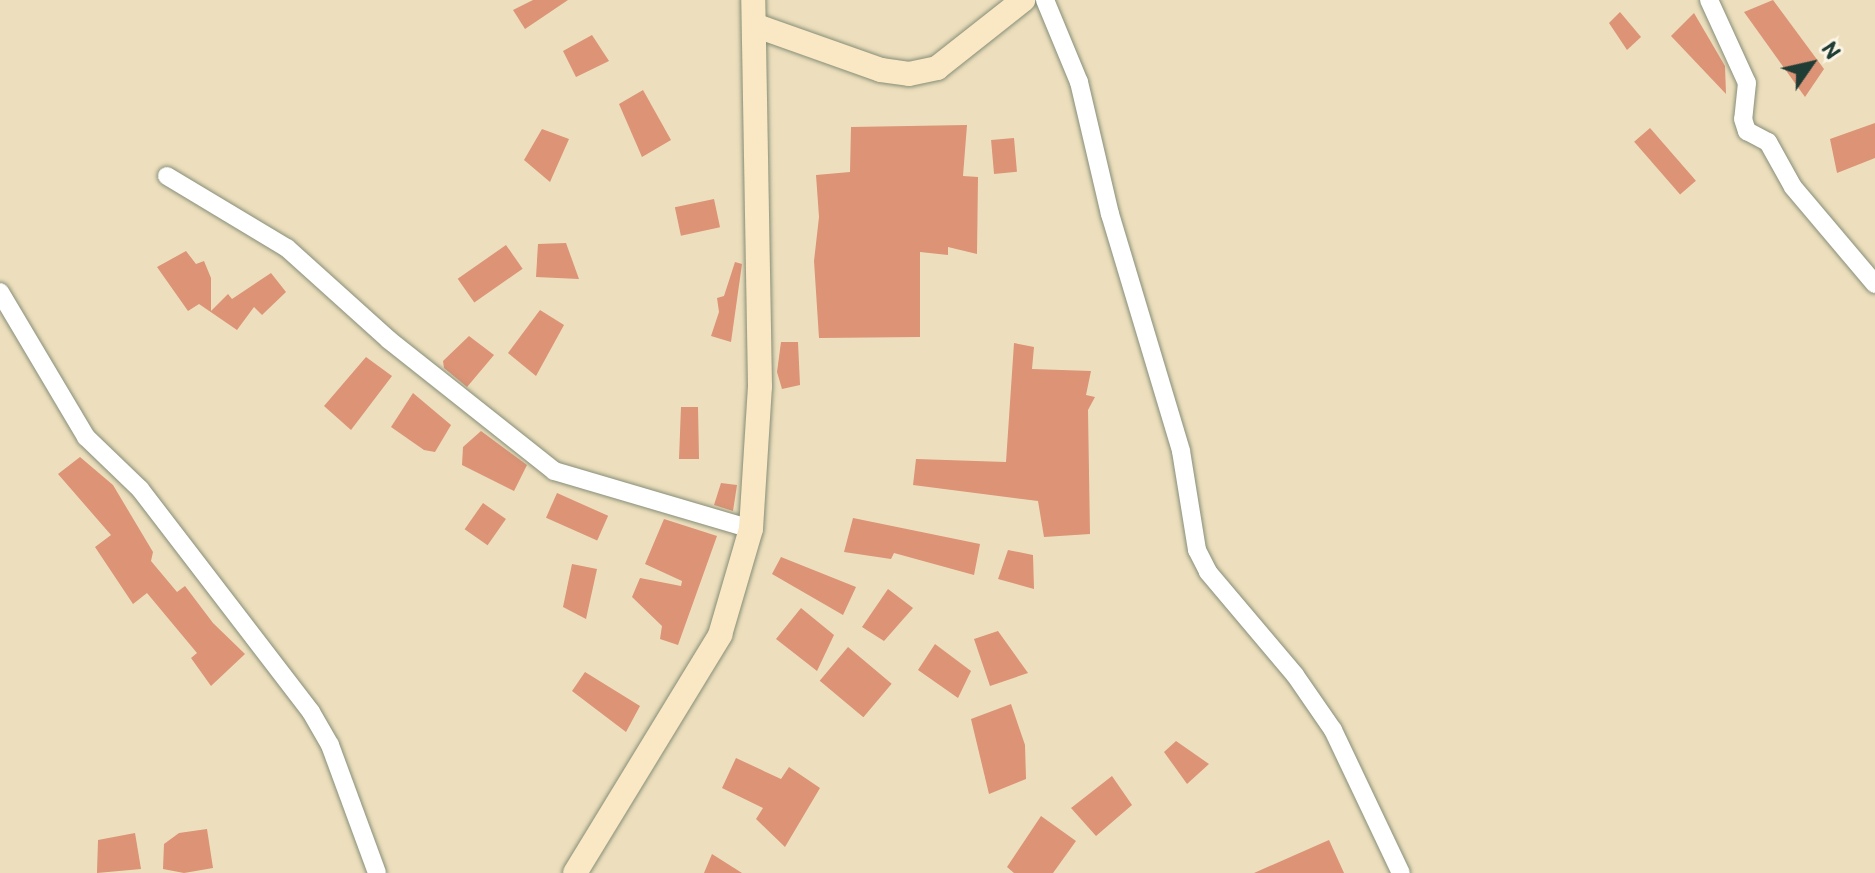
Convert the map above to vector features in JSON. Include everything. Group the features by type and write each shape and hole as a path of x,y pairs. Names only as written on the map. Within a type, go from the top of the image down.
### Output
{"street":[{"path":"575,873 720,635 751,529 760,386 753,0"},
{"path":"754,25 881,70 909,74 937,68 1023,0"},
{"path":"1045,0 1079,82 1110,214 1181,451 1197,550 1208,572 1295,675 1333,730 1401,873"},
{"path":"1709,0 1747,83 1743,119 1747,131 1768,142 1793,187 1875,284"},
{"path":"167,176 287,248 389,340 554,471 751,529"},
{"path":"0,292 86,437 140,489 311,712 330,745 377,873"}],"building":[{"path":"533,0 568,0 525,29 513,10"},
{"path":"1773,0 1824,69 1805,97 1744,12"},
{"path":"1620,12 1641,37 1627,50 1609,23"},
{"path":"1694,13 1725,66 1726,94 1671,36"},
{"path":"592,35 609,61 576,77 563,51"},
{"path":"643,90 671,140 642,157 619,104"},
{"path":"1875,123 1875,158 1837,173 1830,139"},
{"path":"967,125 963,176 978,177 977,254 948,247 948,255 920,252 920,337 819,338 814,261 819,217 816,175 850,172 851,127"},
{"path":"1650,128 1696,181 1680,195 1634,142"},
{"path":"542,129 569,139 550,182 524,160"},
{"path":"1014,138 1017,172 994,174 991,140"},
{"path":"714,199 720,227 681,236 675,207"},
{"path":"566,243 579,279 536,277 538,244"},
{"path":"506,245 523,269 474,303 458,279"},
{"path":"186,251 196,264 204,261 211,278 211,311 228,294 232,299 271,273 286,292 262,315 254,307 237,330 199,304 188,311 157,267"},
{"path":"735,262 742,264 731,342 711,336 719,312 717,298 724,296"},
{"path":"540,310 564,325 536,376 508,353"},
{"path":"469,336 494,355 467,387 444,368 443,361"},
{"path":"781,342 798,342 800,385 782,389 777,372"},
{"path":"1014,343 1034,347 1032,369 1091,371 1086,395 1095,397 1088,410 1090,534 1044,537 1038,501 913,485 916,459 1006,462"},
{"path":"366,357 392,376 351,430 324,406"},
{"path":"413,393 451,425 435,452 424,450 391,427"},
{"path":"681,407 698,407 699,459 679,459"},
{"path":"481,431 527,465 514,491 462,465 463,447"},
{"path":"80,457 113,485 153,552 151,561 177,592 185,586 213,623 245,654 211,686 191,658 197,653 147,593 133,604 95,547 111,535 58,474"},
{"path":"721,483 737,485 733,511 714,505"},
{"path":"557,493 608,516 597,540 546,518"},
{"path":"483,503 506,519 488,545 465,529"},
{"path":"853,518 980,544 974,575 894,553 891,559 844,552"},
{"path":"664,519 717,536 678,645 660,639 662,626 632,597 640,578 681,586 682,581 645,564"},
{"path":"1008,550 1033,555 1034,589 998,579"},
{"path":"781,557 856,587 843,615 772,574"},
{"path":"572,564 597,569 586,619 563,607"},
{"path":"888,589 913,608 884,641 862,627"},
{"path":"801,608 834,635 817,671 776,639"},
{"path":"998,631 1028,673 990,686 974,639"},
{"path":"935,644 971,671 958,698 918,670"},
{"path":"848,647 892,684 863,717 820,681"},
{"path":"585,672 640,706 626,732 572,691"},
{"path":"1011,704 1025,745 1026,779 989,794 971,719"},
{"path":"1176,741 1209,764 1187,784 1164,752"},
{"path":"736,758 781,779 789,767 820,788 785,847 756,819 763,808 722,788"},
{"path":"1112,776 1132,805 1096,836 1071,808"},
{"path":"1041,816 1076,841 1053,873 1014,873 1007,867"},
{"path":"207,829 213,868 184,873 163,869 164,844 179,833"},
{"path":"135,833 141,869 97,873 98,840"},
{"path":"1329,840 1344,873 1254,873"},
{"path":"712,854 742,873 704,873"}]}
